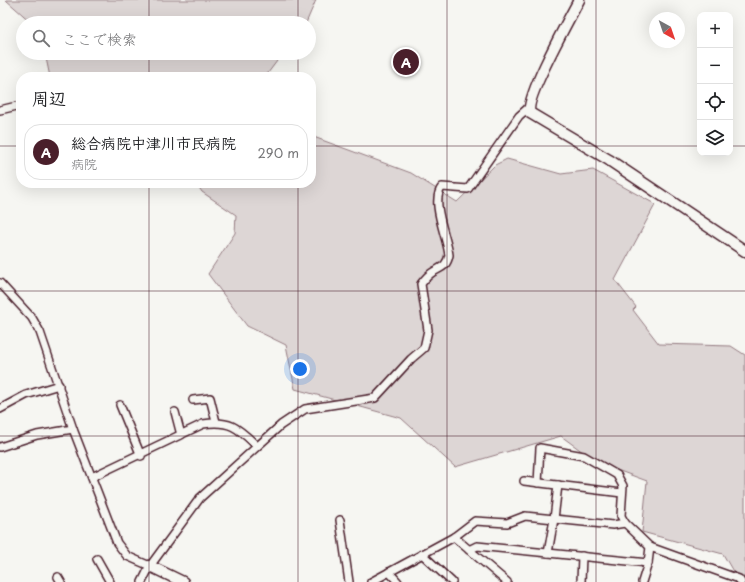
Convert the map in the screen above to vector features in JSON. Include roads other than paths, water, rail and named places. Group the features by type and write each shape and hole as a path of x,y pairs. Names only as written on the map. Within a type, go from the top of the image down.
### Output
{"street":[{"path":"142,582 150,566 200,498 281,425 306,409 375,398 411,359 424,348 428,330 421,284 433,272 438,271 448,263 449,255 437,204 438,191 442,187 468,189 519,116 528,108 538,83 579,0"},
{"path":"0,110 16,106"},
{"path":"528,108 534,116 610,160 745,252"},
{"path":"0,282 32,318 40,332 73,429 122,551 127,556 180,582"},
{"path":"0,410 26,395 58,386"},
{"path":"193,400 210,398 216,422"},
{"path":"120,405 140,456"},
{"path":"175,412 182,435"},
{"path":"92,477 140,456 204,424 216,422 231,424 240,430 257,446"},
{"path":"0,447 37,435 73,429"},
{"path":"538,483 540,448 584,456 618,475 623,486 621,516 625,523 650,547 739,579 740,582"},
{"path":"524,481 622,493"},
{"path":"548,553 558,485"},
{"path":"371,582 454,537 475,521 507,523 525,516 613,525 625,523"},
{"path":"340,520 349,582"},
{"path":"454,537 507,582"},
{"path":"469,550 477,546 648,563"},
{"path":"642,582 648,563 650,547"},
{"path":"422,554 452,582"},
{"path":"581,582 582,556"},
{"path":"97,559 110,582"},
{"path":"389,572 398,582"}],"place":[{"name":"総合病院中津川市民病院","path":"406,62"}]}
